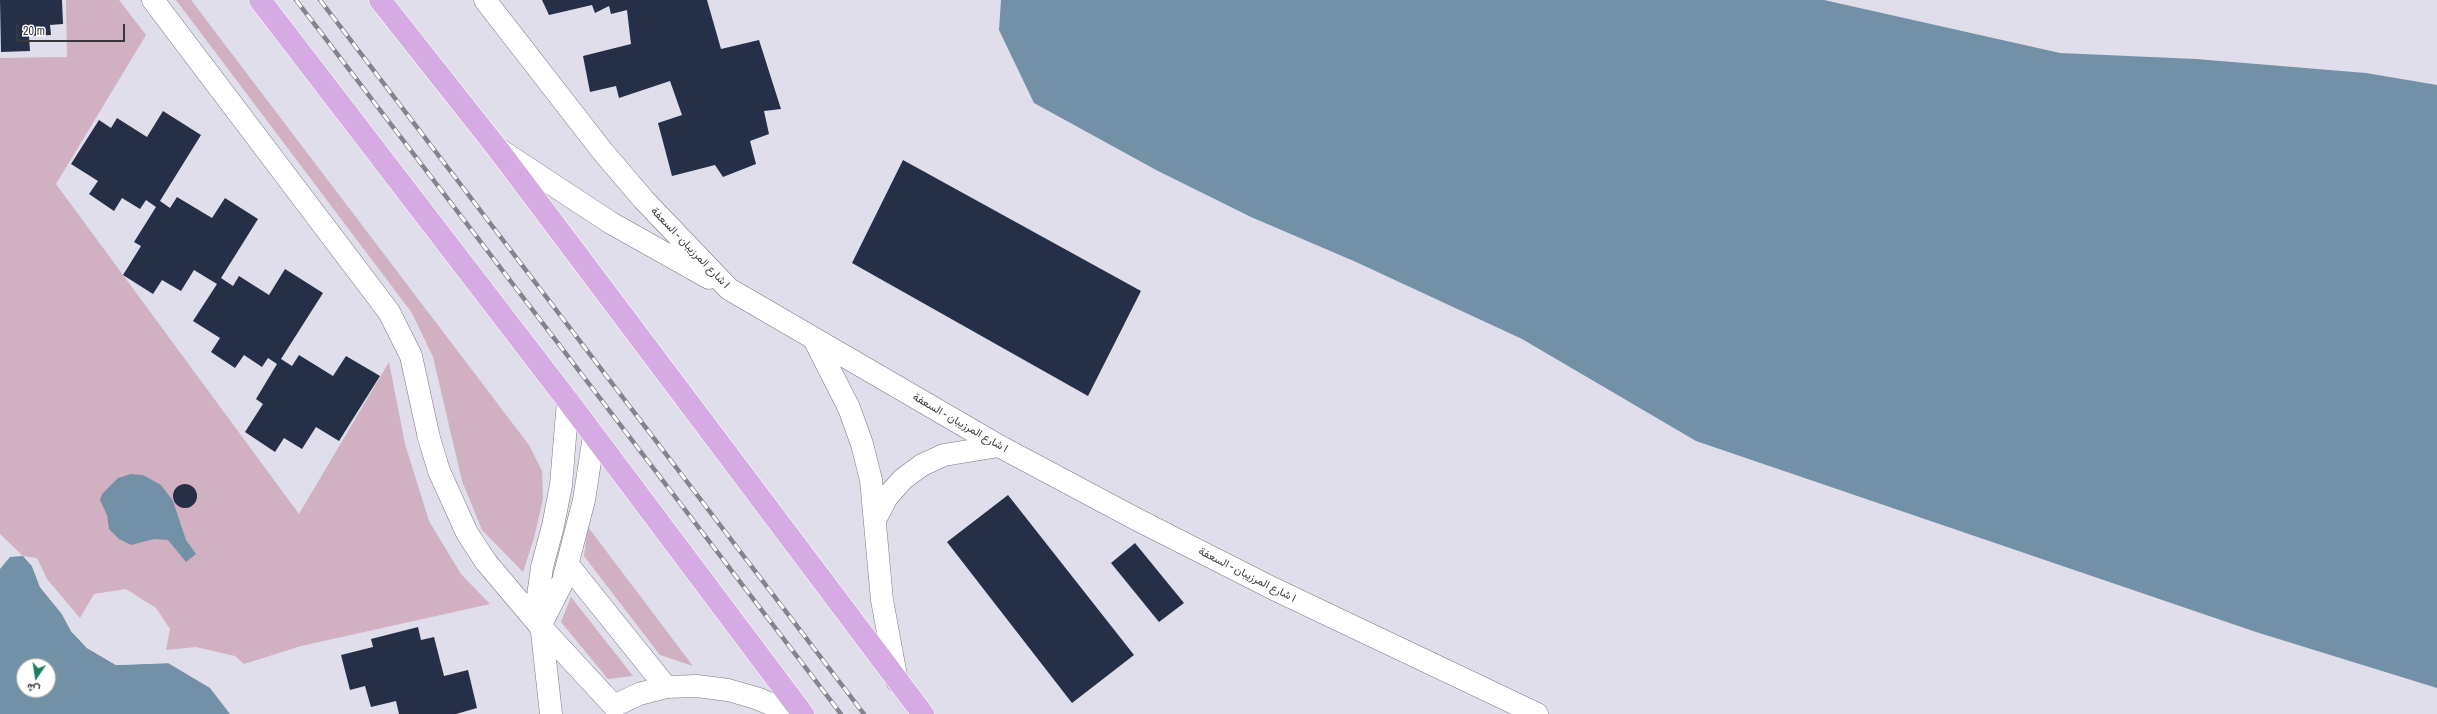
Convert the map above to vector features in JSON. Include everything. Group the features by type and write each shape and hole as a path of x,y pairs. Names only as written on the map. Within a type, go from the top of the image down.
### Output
{"main road":[{"path":"260,0 568,401 803,714"},
{"path":"380,0 497,148 922,713"}],"street":[{"path":"153,0 389,312 411,356 429,438 452,503 467,533 486,562 612,710 639,694 666,687 697,686 728,690 756,698 795,714"},
{"name":"شارع المرزيبان - السعفة I","path":"486,0 603,152 644,200 730,290 999,446 1274,589 1537,714"},
{"path":"497,148 612,222 730,290"},
{"path":"814,339 849,408 862,444 871,480 876,518 882,600 897,681"},
{"path":"551,714 538,611 539,582 561,485 568,401"},
{"path":"540,626 557,597 568,564 584,500 594,436"},
{"path":"876,518 887,497 903,479 922,465 944,455 999,446"},
{"path":"568,564 666,687"}],"shaded area":[{"path":"66,0 119,0 146,35 56,184 299,514 389,362 405,444 429,521 461,574 490,604 301,646 244,664 235,656 196,647 166,650 170,629 156,608 126,589 94,594 80,618 47,579 37,558 23,556 0,534 0,58 67,57"},
{"path":"176,0 191,0 529,445 542,471 543,499 534,538 523,572 482,530 462,481 433,357 412,313"},
{"path":"588,527 693,666 660,655 584,556"},
{"path":"571,597 633,676 608,679 561,622"}],"water":[{"path":"1001,0 1824,0 2060,53 2196,59 2366,73 2437,85 2437,688 2256,632 1696,441 1522,339 1356,262 1251,217 1158,171 1034,103 999,30"},
{"path":"131,474 143,475 161,485 173,501 186,540 196,554 186,562 168,540 154,539 131,545 119,539 109,529 107,515 100,500 102,494 118,478"},
{"path":"23,556 32,566 40,587 62,614 71,631 87,648 116,665 168,663 210,688 230,714 0,714 0,569 10,557"}],"pier":[{"path":"23,556 33,564 42,586 63,612 72,629 88,646 117,663 172,663 116,665 87,648 71,631 62,614 40,587 32,566"}],"building":[{"path":"0,0 62,0 63,24 50,25 51,35 29,36 30,51 1,52"},
{"path":"542,0 707,0 721,49 759,40 781,109 764,111 769,134 750,141 756,164 723,177 715,165 672,176 658,123 682,115 670,81 619,98 616,86 590,92 583,56 631,44 627,10 611,14 609,6 595,13 592,5 549,15"},
{"path":"163,111 201,135 160,201 170,208 177,197 212,218 225,198 258,219 221,278 233,286 239,276 269,295 285,269 323,293 281,359 292,366 299,355 333,376 346,356 380,376 339,441 316,427 302,449 284,438 275,452 245,432 263,404 256,399 277,364 268,358 262,367 244,355 235,368 211,352 220,338 193,321 217,284 194,270 181,291 162,280 153,294 123,275 141,246 134,242 156,207 146,200 140,209 122,198 114,211 89,194 98,181 71,164 99,120 111,128 117,118 147,137"},
{"path":"903,160 1141,291 1088,396 852,263"},
{"path":"185,484 193,488 197,496 193,504 185,508 177,504 173,496 177,488"},
{"path":"1008,495 1134,655 1072,703 947,542"},
{"path":"1135,543 1184,603 1159,622 1111,563"},
{"path":"418,627 421,640 434,637 444,676 468,670 477,708 456,714 399,714 396,701 371,707 365,686 350,690 341,655 373,647 371,639"}],"railway":[{"path":"296,0 841,714"},
{"path":"320,0 864,714"}]}
